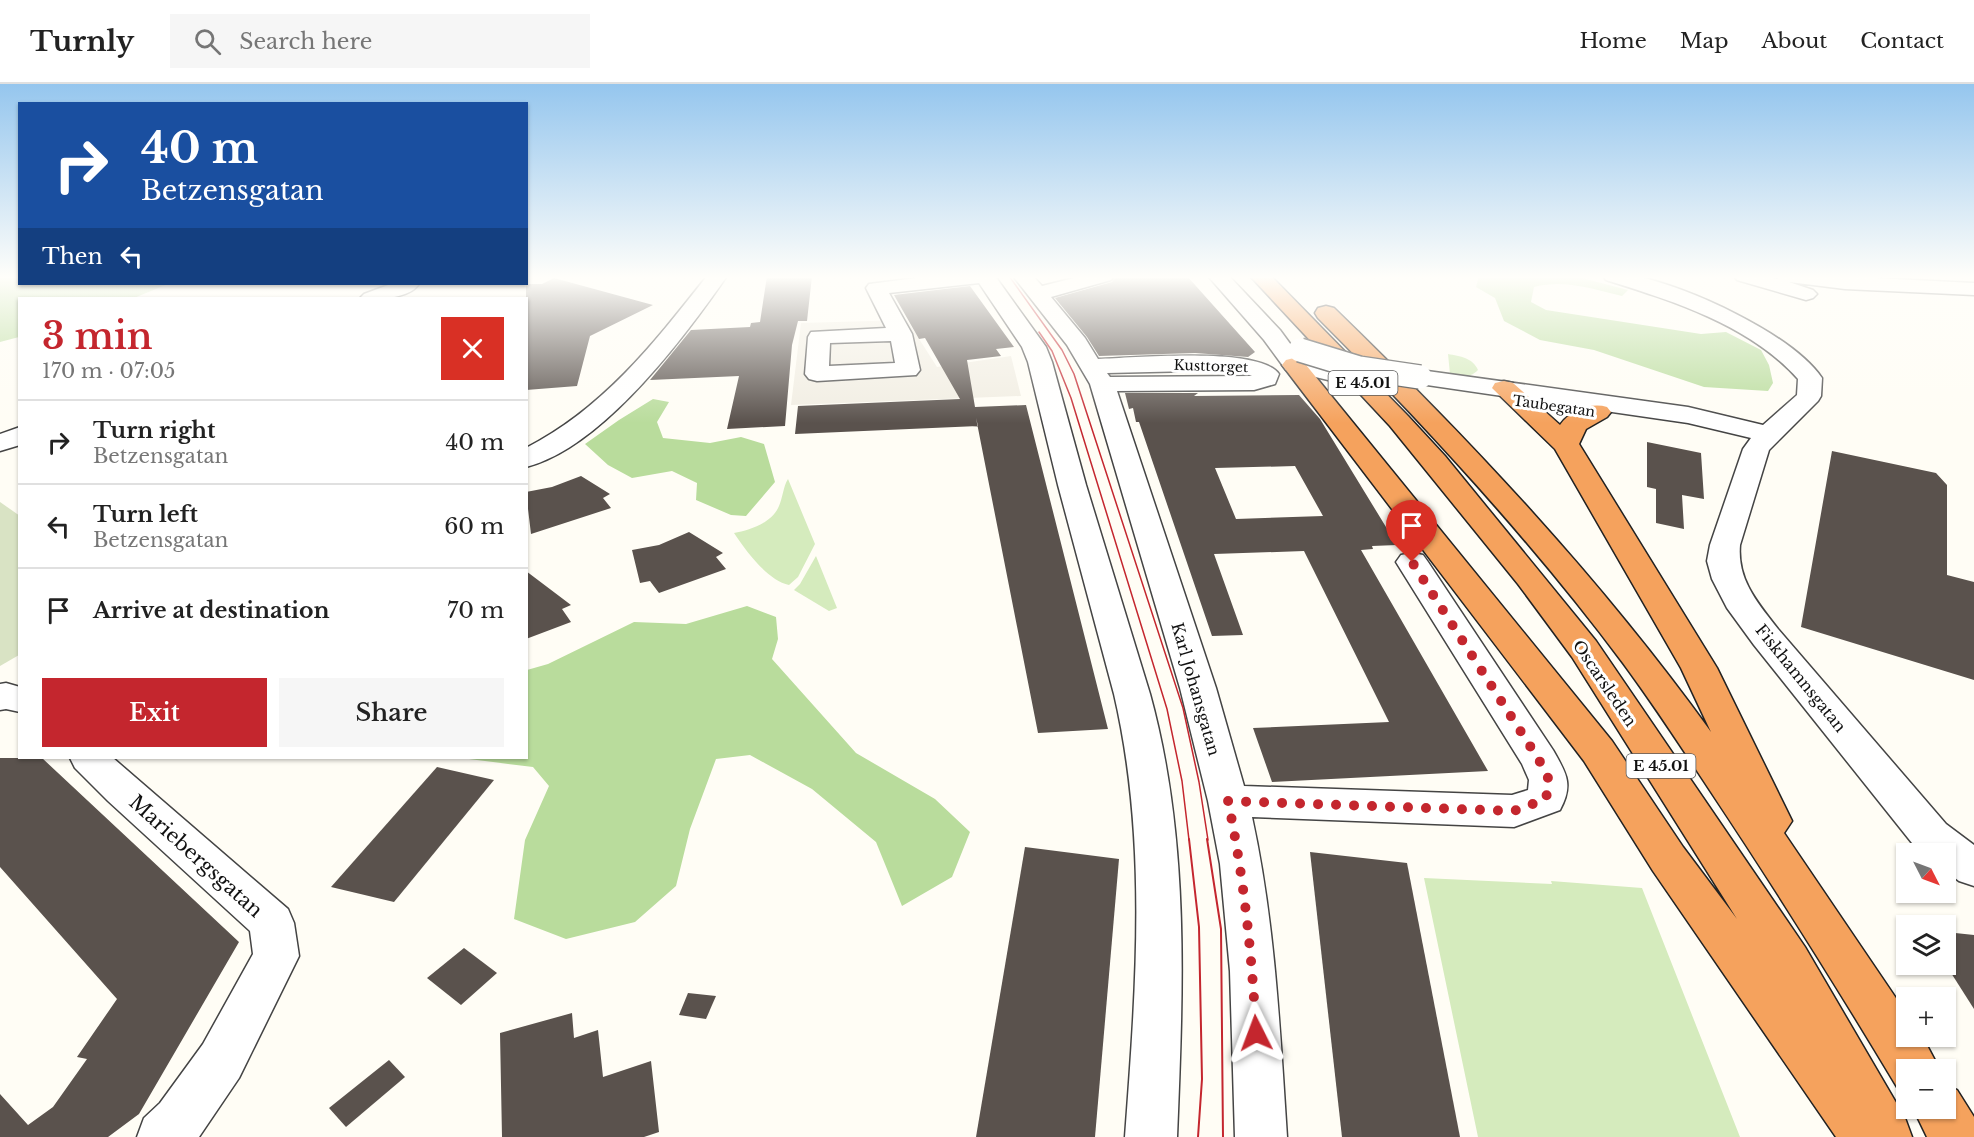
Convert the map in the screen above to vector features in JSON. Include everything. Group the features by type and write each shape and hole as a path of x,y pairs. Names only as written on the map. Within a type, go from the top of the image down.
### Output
{"highway":[{"name":"Oscarsleden","path":"1307,325 1435,462 1584,649 1789,961 1886,1137"},
{"name":"E 45.01","path":"1338,325 1436,424 1590,598 1636,656 1812,907 1908,1059"},
{"path":"1303,362 1336,391 1598,751 1668,859 1868,1137"},
{"path":"1514,395 1566,444 1699,668 1812,907"},
{"path":"1566,444 1567,434 1573,424 1598,412"},
{"path":"1945,1119 1956,1137"}],"street":[{"path":"528,458 567,438 611,402 658,353 679,325"},
{"path":"896,325 901,334"},
{"path":"1019,325 1034,347 1040,362 1078,506 1128,674 1144,748 1160,903 1151,1137"},
{"name":"Karl Johansgatan","path":"1062,325 1077,343 1097,375 1198,688 1228,801 1241,864 1253,971 1261,1137"},
{"path":"1264,325 1303,362"},
{"path":"1736,325 1787,352 1810,378 1809,396 1762,442"},
{"name":"Taubegatan","path":"1303,362 1340,364 1425,383 1688,415 1762,442"},
{"name":"Kusttorget","path":"1236,363 1255,367 1267,374 1266,379 1262,382 1254,383 1097,375 1236,363"},
{"name":"Taubegatan","path":"1336,391 1380,372"},
{"name":"Taubegatan","path":"1336,391 1425,383"},
{"name":"Taubegatan","path":"1514,395 1762,442"},
{"path":"0,443 18,436"},
{"name":"Fiskhamnsgatan","path":"1762,442 1725,545 1723,561 1739,601 1766,637 1924,827 1974,869"},
{"path":"0,456 18,460"},
{"path":"1228,801 1514,811 1546,799 1549,780 1539,760 1412,562"},
{"path":"0,697 18,699"},
{"name":"Mariebergsgatan","path":"90,759 272,923 276,956 221,1061 179,1121 163,1137"}],"green space":[{"path":"0,325 18,325 18,337 0,342"},
{"path":"1512,325 1644,325 1701,334 1726,332 1761,350 1769,365 1773,383 1768,391 1704,387 1594,350 1540,340"},
{"path":"1448,354 1469,360 1478,370 1465,376 1450,374"},
{"path":"653,399 669,402 657,422 663,438 710,443 741,437 764,444 775,482 746,516 731,515 696,500 697,483 672,471 632,478 608,465 585,444"},
{"path":"788,479 815,544 798,577 789,585 765,571 734,533 753,528 776,512"},
{"path":"0,502 18,515 18,656 0,666"},
{"path":"816,556 837,608 829,611 794,590"},
{"path":"747,606 776,617 778,639 772,659 856,753 935,799 970,832 952,877 902,906 876,842 812,789 750,755 716,759 690,829 676,886 635,922 566,939 514,919 525,840 549,786 533,767 469,759 528,759 528,670 548,664 634,622 686,624"},
{"path":"1424,878 1552,884 1551,881 1642,888 1740,1137 1478,1137"}],"shaded area":[{"path":"801,325 910,325 937,367 1011,356 1021,396 791,405"}],"building":[{"path":"528,325 612,325 590,336 577,386 528,390"},
{"path":"750,325 797,325 792,345 785,426 727,429 739,376 650,380 691,330 750,327"},
{"path":"911,325 998,325 1014,347 996,349 1001,356 967,360 975,407 1026,405 1108,729 1038,733 978,426 795,434 798,406 960,399 925,338 919,339"},
{"path":"1077,325 1231,325 1255,352 1248,357 1195,353 1099,356"},
{"path":"1125,393 1198,393 1194,396 1299,395 1320,419 1397,545 1372,546 1373,549 1361,550 1488,771 1272,782 1253,728 1389,722 1304,551 1214,554 1243,635 1212,636 1139,422 1136,422 1133,408 1129,409","holes":["1295,466 1323,516 1236,519 1215,468"]},
{"path":"1647,442 1701,453 1704,499 1682,495 1684,529 1656,523 1656,489 1647,487"},
{"path":"1832,451 1936,473 1947,485 1947,575 1974,582 1974,680 1801,627"},
{"path":"581,476 610,494 603,498 611,508 531,534 528,492 552,487"},
{"path":"689,532 723,553 716,557 726,569 659,593 650,581 640,583 632,550 659,545"},
{"path":"528,573 571,605 562,609 571,622 528,638"},
{"path":"0,758 43,759 239,942 139,1114 108,1137 0,1137 0,1094 28,1125 53,1107 87,1059 77,1057 117,999 0,867"},
{"path":"437,767 494,780 394,902 331,887"},
{"path":"1025,847 1119,859 1095,1137 976,1137"},
{"path":"1310,852 1407,863 1460,1137 1342,1137"},
{"path":"1956,933 1974,935 1974,1009 1952,975 1956,975"},
{"path":"464,948 497,973 461,1005 427,978"},
{"path":"688,993 716,996 706,1019 679,1015"},
{"path":"572,1013 574,1038 598,1030 603,1077 651,1061 659,1132 644,1137 502,1137 500,1033"},
{"path":"389,1060 405,1077 346,1127 329,1108"}],"tram line":[{"path":"1044,325 1062,350 1074,374 1183,708 1199,782 1208,840"},
{"path":"1039,332 1052,351 1071,398 1167,709 1182,781 1189,840"},
{"path":"1189,839 1199,927 1202,1079 1198,1137"},
{"path":"1207,839 1221,929 1223,1137"}],"route":[{"path":"1256,1033 1253,971 1241,864 1228,801 1514,811 1546,799 1549,780 1539,760 1412,562"}]}
